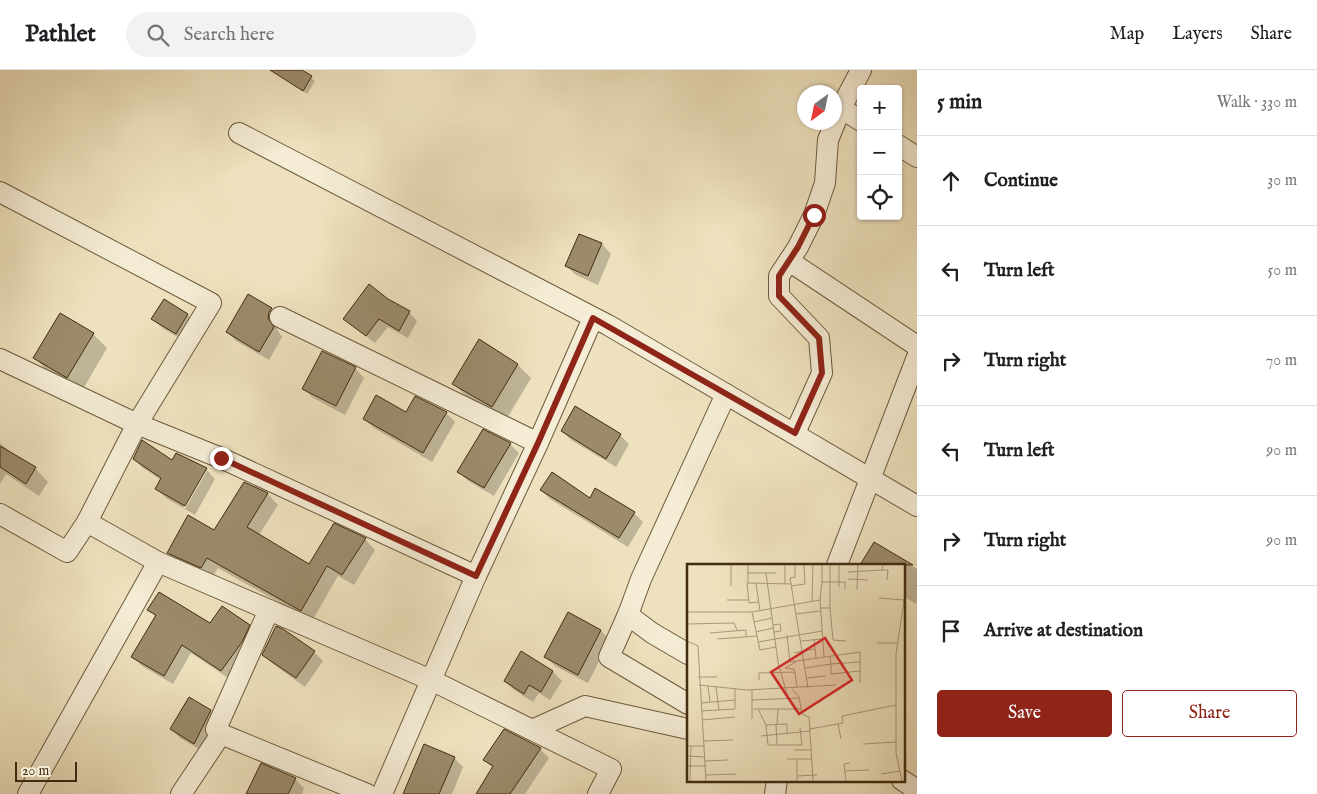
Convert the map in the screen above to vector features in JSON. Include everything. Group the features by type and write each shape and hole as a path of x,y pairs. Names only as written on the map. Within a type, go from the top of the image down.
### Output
{"street":[{"path":"842,106 861,70"},
{"path":"842,109 857,118"},
{"path":"795,433 822,373 819,338 779,296 779,276 798,247 814,215 825,183 828,140 832,130"},
{"path":"239,133 593,318 795,433 917,506"},
{"path":"902,148 917,157"},
{"path":"0,192 211,303 137,424 87,522 68,552 0,514"},
{"path":"789,261 917,346"},
{"path":"280,317 538,443"},
{"path":"382,794 476,576 538,443 593,318"},
{"path":"837,564 917,357"},
{"path":"0,359 137,424 221,458 476,576"},
{"path":"687,703 609,657 641,578 726,394"},
{"path":"87,522 158,562 430,680 611,769 598,794"},
{"path":"29,794 158,562"},
{"path":"269,610 216,729 221,734 367,794"},
{"path":"628,612 628,616 652,633 687,653"},
{"path":"532,730 585,706 687,729"},
{"path":"181,794 221,734"},
{"path":"904,781 917,790"}],"building":[{"path":"270,70 302,70 312,76 303,91"},
{"path":"579,234 602,243 588,276 565,266"},
{"path":"369,284 388,299 410,311 399,331 379,319 366,336 343,319"},
{"path":"248,294 272,308 268,318 274,327 259,352 226,332"},
{"path":"164,299 188,314 176,334 151,319"},
{"path":"60,313 94,333 67,378 33,358"},
{"path":"479,339 518,364 492,407 452,384"},
{"path":"322,351 356,367 336,406 302,389"},
{"path":"376,395 406,412 415,396 447,412 423,453 363,419"},
{"path":"575,406 621,434 606,459 561,431"},
{"path":"483,429 511,443 484,488 457,472"},
{"path":"142,440 172,460 176,453 207,468 185,506 155,489 161,478 133,459"},
{"path":"0,446 36,467 26,484 0,467"},
{"path":"552,472 590,498 595,488 635,512 619,538 540,490"},
{"path":"244,482 268,493 247,527 309,564 334,523 366,538 342,575 327,566 301,611 207,558 201,568 167,553 188,515 214,530"},
{"path":"874,542 913,565 904,564 861,564"},
{"path":"159,592 210,623 222,606 250,625 242,642 221,671 182,645 164,676 131,657 156,615 147,610"},
{"path":"568,612 601,630 578,675 544,657"},
{"path":"276,626 315,651 296,678 262,655"},
{"path":"521,651 553,671 541,692 529,685 524,694 504,681"},
{"path":"189,697 211,710 194,744 170,729"},
{"path":"504,729 541,748 510,794 476,794 493,766 483,760"},
{"path":"424,744 455,757 439,794 403,794"},
{"path":"261,763 296,778 288,794 246,794"}],"route":[{"path":"221,458 476,576 538,443 593,318 795,433 822,373 819,338 779,296 779,276 798,247 814,215"}]}
